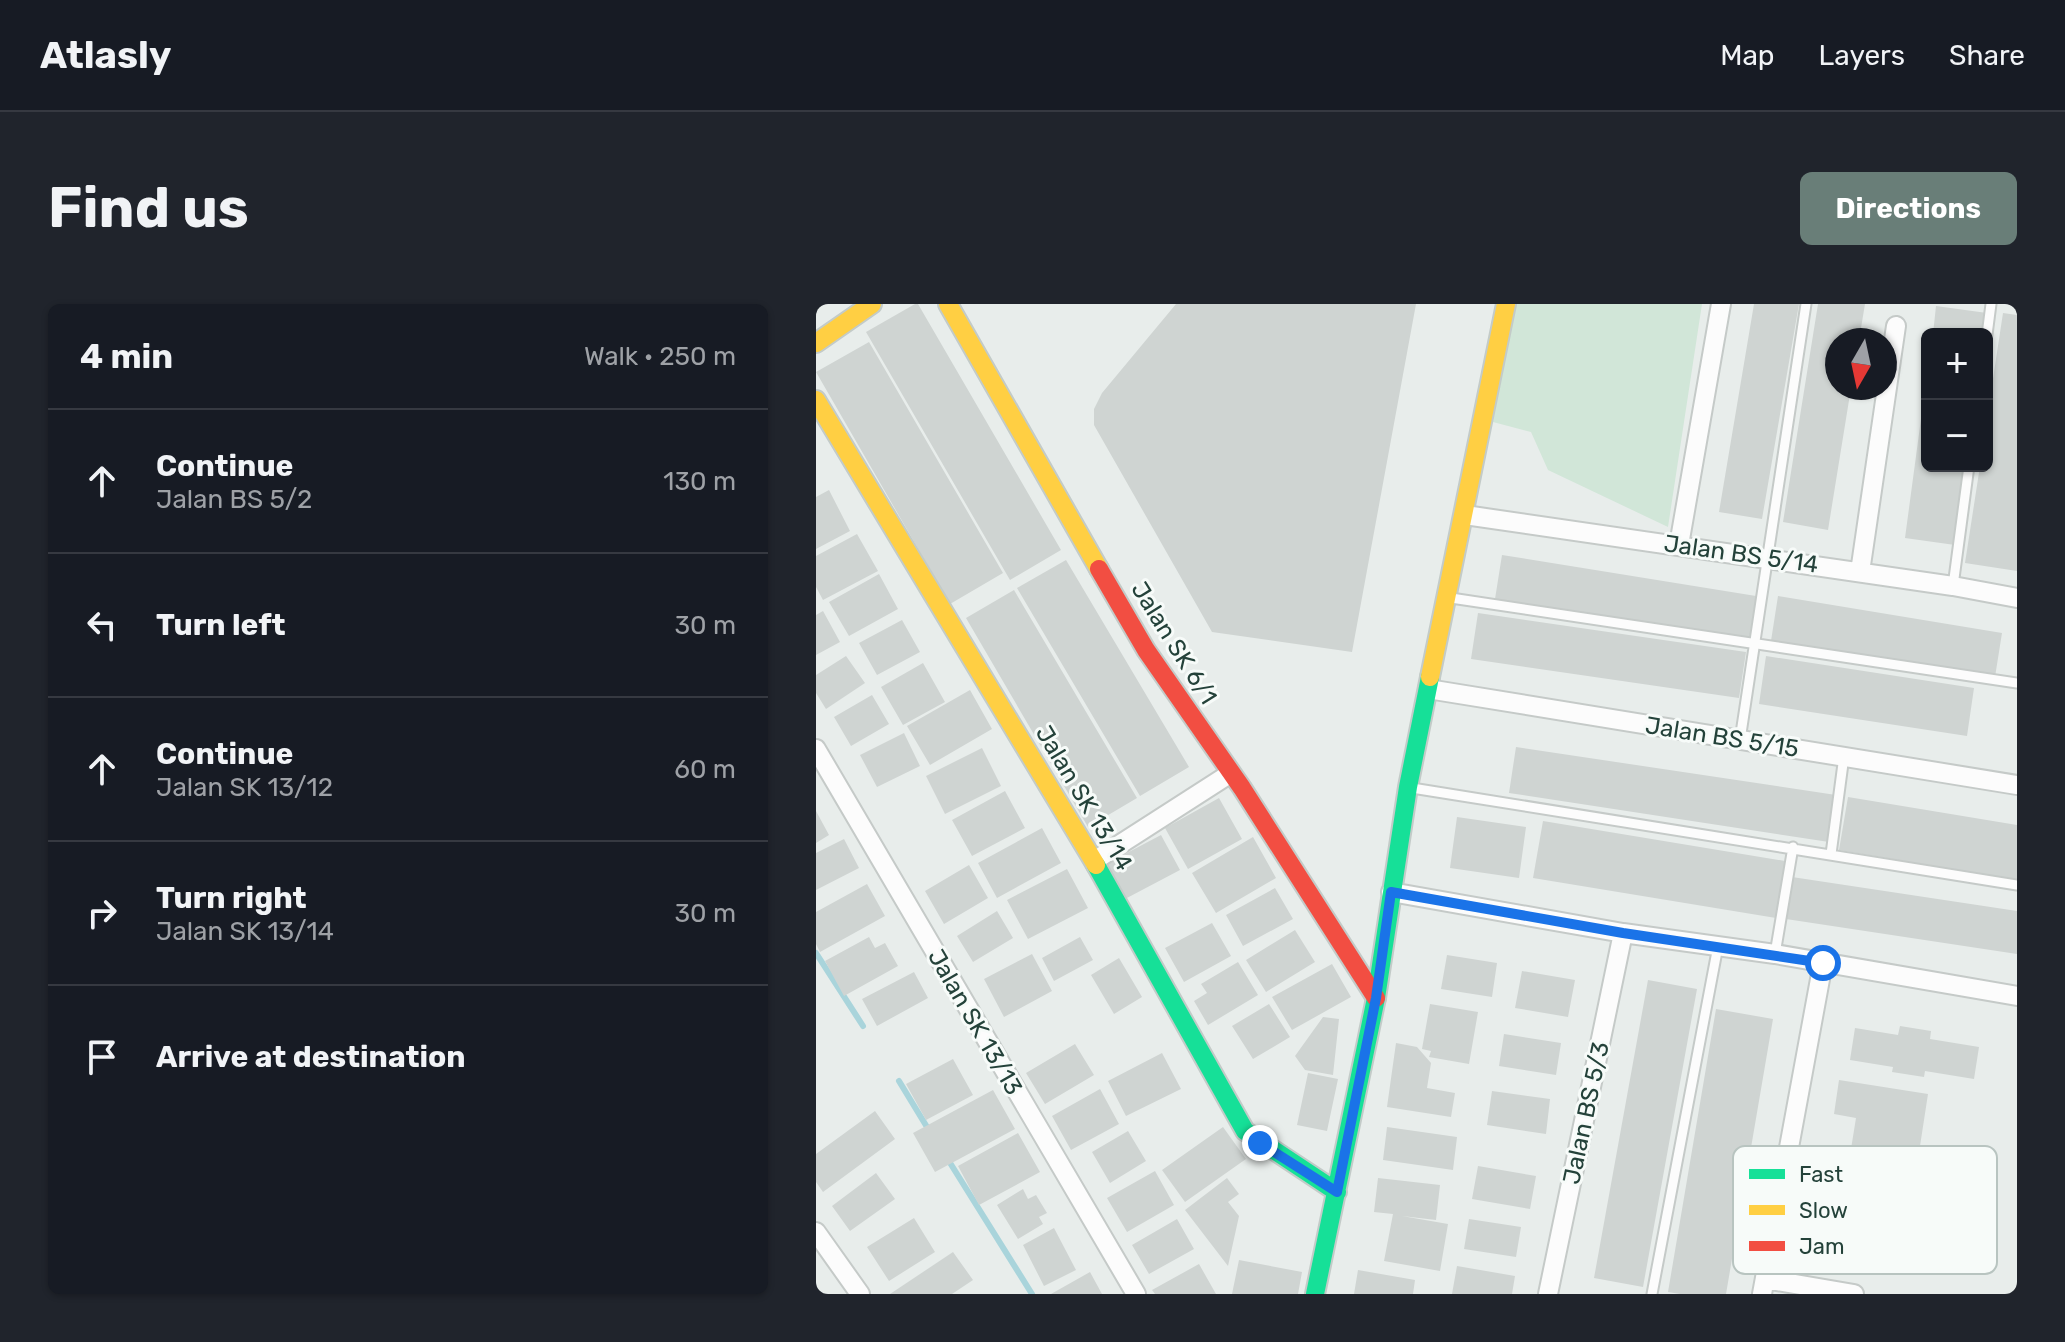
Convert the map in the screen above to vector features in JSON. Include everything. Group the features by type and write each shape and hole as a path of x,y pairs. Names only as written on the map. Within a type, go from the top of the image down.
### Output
{"street":[{"path":"816,343 872,304"},
{"name":"Jalan SK 6/1","path":"948,304 1146,650 1231,773 1376,998"},
{"path":"1315,1294 1376,998 1408,787 1506,304"},
{"path":"1679,545 1721,304"},
{"path":"1860,572 1896,326"},
{"name":"Jalan SK 13/14","path":"816,400 1094,861 1245,1131 1337,1192"},
{"name":"Jalan BS 5/14","path":"1465,515 2017,598"},
{"name":"Jalan BS 5/15","path":"1428,689 2017,785"},
{"name":"Jalan SK 13/13","path":"816,749 1136,1294"},
{"path":"1094,861 1231,773"},
{"path":"1391,892 1623,933 1775,954 2017,996"},
{"name":"Jalan BS 5/3","path":"1551,1294 1623,933"},
{"path":"1790,1146 1823,963"},
{"path":"816,1232 860,1294"},
{"path":"1764,1286 1854,1294"}],"lane":[{"path":"1740,740 1806,304"},
{"path":"1988,328 1991,304"},
{"path":"1953,586 1968,472"},
{"path":"1448,598 2017,683"},
{"path":"1831,854 1844,756"},
{"path":"1408,787 2017,885"},
{"path":"1775,954 1793,847"},
{"path":"1652,1294 1718,946"}],"green space":[{"path":"1513,304 1702,304 1668,527 1548,470 1531,432 1493,422"}],"building":[{"path":"918,304 1061,550 1010,580 866,332"},
{"path":"1176,304 1416,304 1352,652 1212,632 1094,425 1094,409 1102,393"},
{"path":"1754,304 1799,304 1762,519 1719,512"},
{"path":"1818,304 1865,304 1861,328 1825,328 1825,400 1849,400 1828,530 1783,522"},
{"path":"1936,306 1987,313 1985,328 1934,328"},
{"path":"2003,313 2017,315 2017,571 1965,563 1979,472 1993,472 1993,379"},
{"path":"869,342 1003,573 950,604 816,372"},
{"path":"1921,419 1921,472 1965,472 1955,545 1905,538"},
{"path":"829,490 850,531 816,549 816,497"},
{"path":"857,534 878,571 823,600 816,587 816,556"},
{"path":"1502,555 1756,596 1749,640 1495,599"},
{"path":"1066,560 1189,767 1140,796 1017,588"},
{"path":"879,574 898,609 849,636 829,602"},
{"path":"1014,590 1137,798 1088,827 966,618"},
{"path":"1778,596 2002,633 1995,677 1771,641"},
{"path":"823,611 840,642 816,655 816,615"},
{"path":"1478,613 1746,652 1739,698 1471,659"},
{"path":"902,620 920,652 877,675 859,643"},
{"path":"846,656 865,683 826,709 816,693 816,675"},
{"path":"1766,656 1974,688 1967,736 1759,704"},
{"path":"923,663 945,702 903,725 881,687"},
{"path":"970,690 992,729 930,765 907,726"},
{"path":"872,695 889,724 851,746 834,717"},
{"path":"904,733 920,766 877,787 860,755"},
{"path":"1516,747 1836,795 1829,842 1509,793"},
{"path":"982,748 1001,786 945,814 926,776"},
{"path":"1005,791 1025,828 972,856 952,820"},
{"path":"1848,797 2017,825 2017,880 1839,850"},
{"path":"1219,798 1242,839 1188,869 1165,828"},
{"path":"816,811 829,835 816,843"},
{"path":"1457,817 1526,827 1519,878 1450,868"},
{"path":"1543,821 1785,861 1776,918 1533,878"},
{"path":"1042,828 1061,863 997,898 978,863"},
{"path":"1161,835 1180,870 1125,899 1106,864"},
{"path":"1253,837 1276,878 1216,913 1192,873"},
{"path":"844,839 859,868 816,890 816,853"},
{"path":"969,865 988,898 944,924 925,891"},
{"path":"1067,869 1088,908 1028,939 1007,900"},
{"path":"1792,877 2017,911 2017,954 1786,919"},
{"path":"867,884 885,916 820,952 816,944 816,912"},
{"path":"1275,888 1293,919 1243,946 1226,915"},
{"path":"997,911 1013,938 973,962 957,936"},
{"path":"1212,923 1231,956 1184,982 1165,948"},
{"path":"1295,930 1315,962 1266,992 1246,960"},
{"path":"869,937 875,948 885,943 898,966 844,996 825,961"},
{"path":"1080,937 1093,960 1054,981 1042,958"},
{"path":"1032,954 1052,991 1004,1017 984,979"},
{"path":"1447,955 1497,963 1492,997 1441,989"},
{"path":"1119,958 1142,997 1114,1014 1091,975"},
{"path":"1238,962 1258,995 1208,1025 1194,1001 1207,993 1201,984"},
{"path":"1332,964 1351,997 1292,1030 1272,997"},
{"path":"1522,971 1575,980 1568,1017 1515,1008"},
{"path":"914,972 928,998 877,1026 862,999"},
{"path":"1648,980 1697,989 1643,1287 1594,1278"},
{"path":"1269,1004 1290,1037 1253,1059 1232,1026"},
{"path":"1430,1004 1478,1012 1469,1064 1429,1057 1431,1051 1422,1049"},
{"path":"1716,1009 1773,1019 1751,1146 1733,1146 1733,1253 1726,1294 1668,1292"},
{"path":"1323,1017 1339,1019 1333,1075 1305,1070 1295,1056"},
{"path":"1900,1026 1931,1031 1930,1039 1979,1047 1974,1079 1925,1071 1924,1077 1892,1072 1893,1067 1850,1060 1855,1028 1898,1035"},
{"path":"1504,1034 1561,1043 1556,1075 1499,1066"},
{"path":"1396,1043 1417,1047 1431,1063 1427,1088 1455,1093 1451,1117 1387,1107"},
{"path":"1075,1044 1094,1075 1045,1104 1026,1073"},
{"path":"1162,1053 1181,1089 1126,1116 1108,1081"},
{"path":"953,1059 973,1095 926,1120 906,1084"},
{"path":"1308,1073 1338,1079 1327,1131 1297,1125"},
{"path":"1839,1080 1928,1094 1920,1146 1851,1146 1856,1118 1834,1114"},
{"path":"1100,1089 1119,1124 1071,1150 1052,1116"},
{"path":"993,1090 1015,1129 935,1172 913,1133"},
{"path":"1492,1091 1550,1099 1546,1134 1487,1125"},
{"path":"875,1111 895,1139 823,1192 816,1182 816,1154"},
{"path":"1223,1127 1246,1159 1185,1202 1162,1170"},
{"path":"1387,1127 1457,1137 1453,1170 1383,1160"},
{"path":"1128,1131 1146,1161 1110,1183 1092,1152"},
{"path":"1018,1133 1040,1172 979,1205 958,1166"},
{"path":"1478,1166 1536,1176 1530,1209 1472,1199"},
{"path":"1155,1171 1174,1205 1127,1232 1107,1198"},
{"path":"876,1173 895,1199 850,1231 832,1206"},
{"path":"1227,1178 1239,1194 1228,1202 1239,1216 1228,1266 1185,1210"},
{"path":"1378,1178 1440,1185 1436,1220 1402,1216 1448,1224 1440,1271 1384,1261 1393,1214 1374,1212"},
{"path":"1023,1189 1028,1199 1036,1195 1047,1213 1039,1217 1043,1224 1018,1239 997,1205"},
{"path":"914,1218 935,1252 889,1281 867,1247"},
{"path":"1177,1219 1194,1249 1149,1274 1132,1245"},
{"path":"1469,1219 1521,1227 1516,1257 1464,1249"},
{"path":"1054,1228 1076,1270 1044,1286 1023,1245"},
{"path":"953,1252 973,1280 952,1294 890,1294"},
{"path":"1239,1260 1302,1272 1298,1294 1232,1294"},
{"path":"1199,1264 1216,1294 1155,1294 1152,1290"},
{"path":"1457,1266 1515,1276 1512,1294 1452,1294"},
{"path":"1358,1270 1415,1280 1413,1294 1354,1294"},
{"path":"1090,1272 1102,1294 1051,1294"}],"waterway":[{"path":"816,953 863,1026"},
{"path":"899,1081 930,1132"},
{"path":"947,1158 1032,1294"}],"traffic: fast":[{"path":"1315,1294 1376,998 1408,787 1430,677"},
{"path":"1096,865 1245,1131 1337,1192"}],"traffic: slow":[{"path":"816,343 872,304"},
{"path":"948,304 1099,569"},
{"path":"1430,677 1506,304"},
{"path":"816,400 1096,865"}],"traffic: jam":[{"path":"1099,569 1146,650 1242,788 1376,998"}],"route":[{"path":"1260,1143 1337,1192 1376,998 1391,892 1623,933 1823,963"}]}
